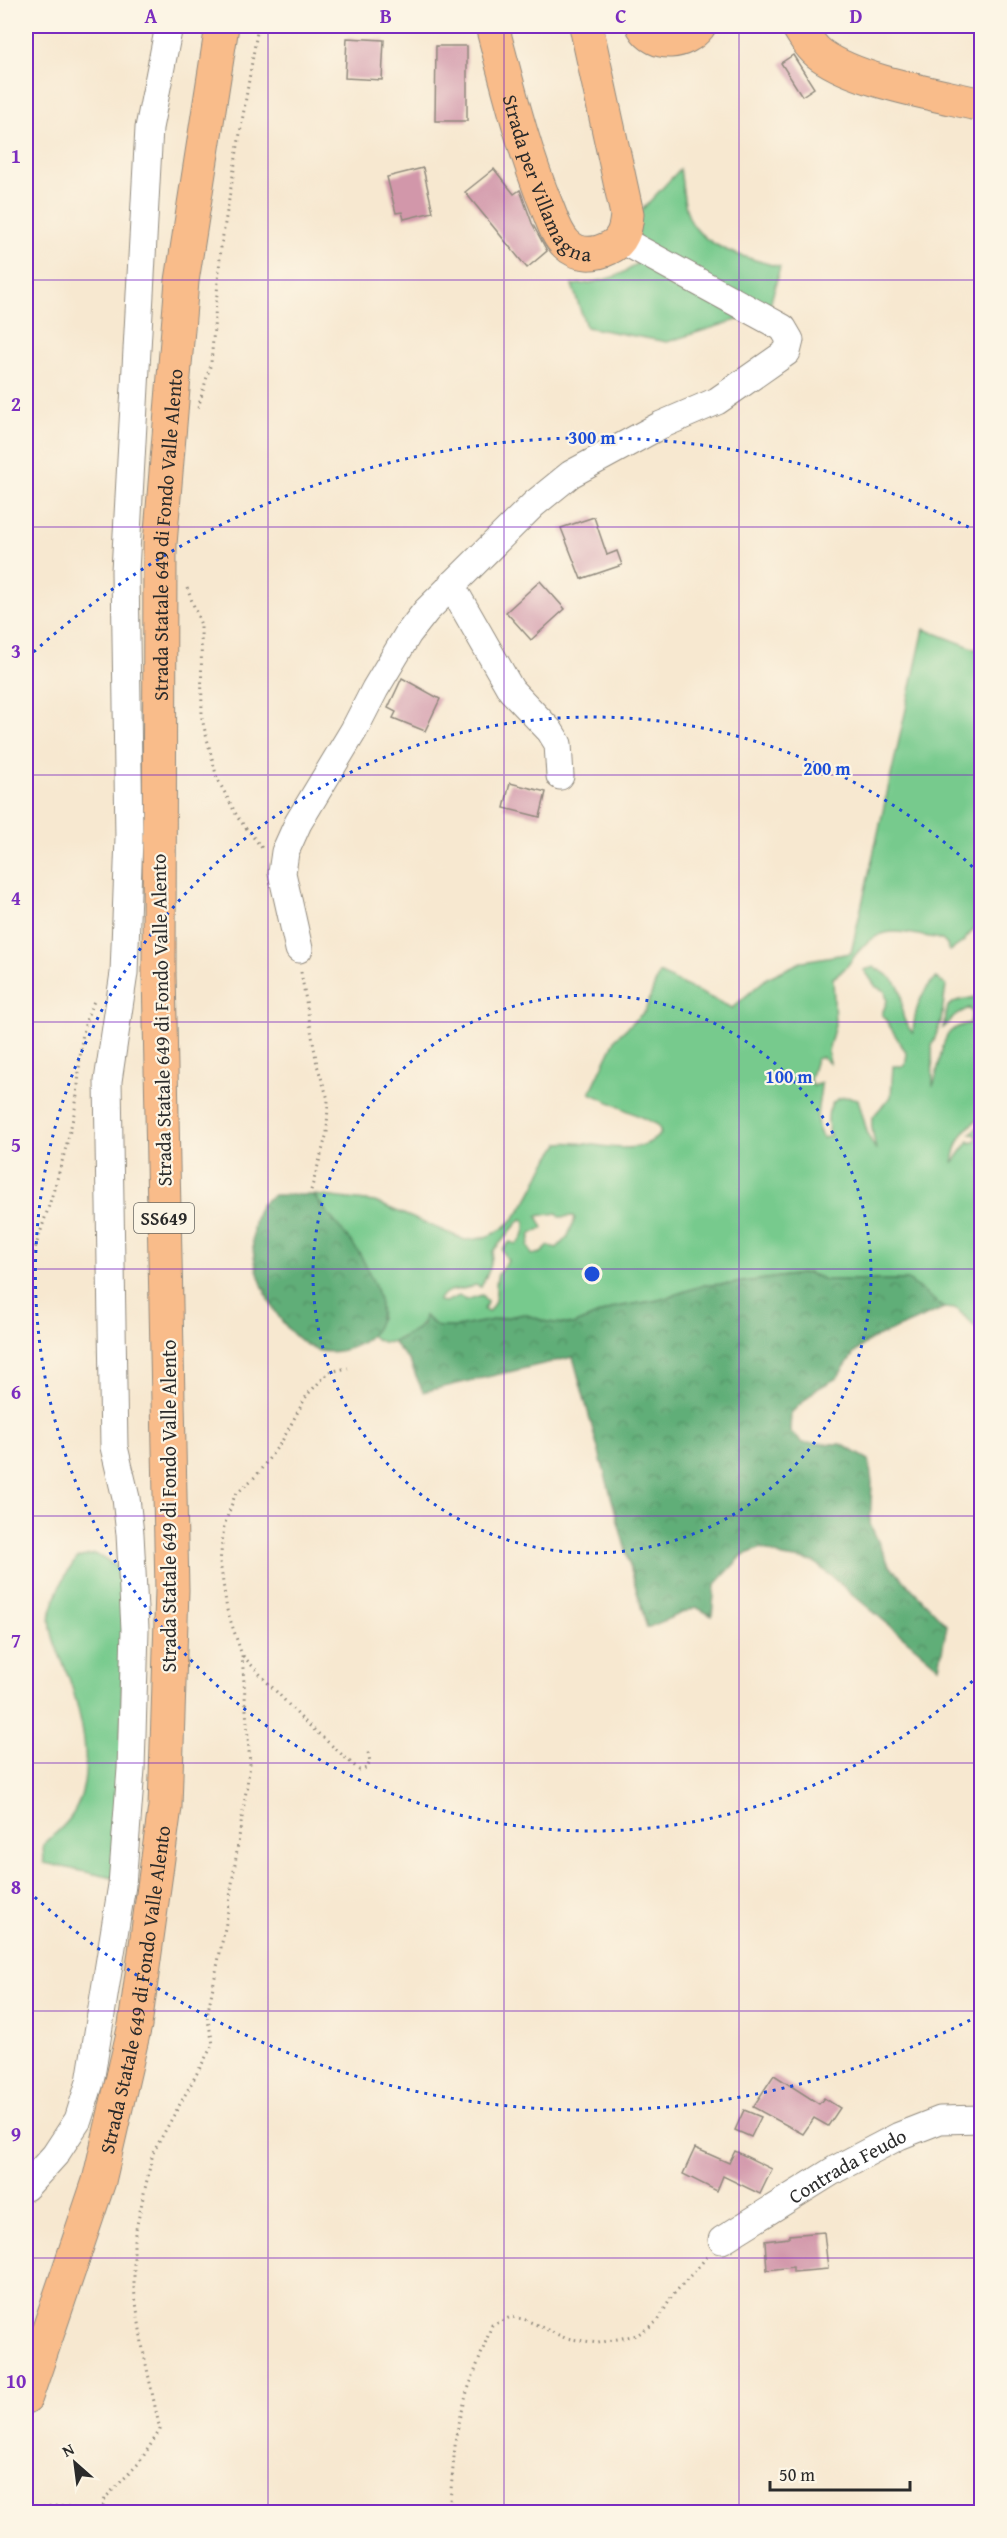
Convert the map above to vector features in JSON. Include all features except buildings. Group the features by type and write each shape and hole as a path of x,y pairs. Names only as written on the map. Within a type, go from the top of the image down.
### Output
{"main road":[{"name":"Strada Statale 649 di Fondo Valle Alento","path":"26,2397 99,2181 135,2025 165,1807 172,1590 159,973 160,544 182,281 222,26"},
{"name":"Strada per Villamagna","path":"492,26 539,187 557,231 566,244 575,250 591,254 614,246 620,239 626,227 626,202 586,26"},
{"path":"643,26 653,37 664,41 678,41 692,35 699,26"},
{"path":"798,26 808,42 820,54 840,66 919,91 981,105"}],"street":[{"path":"26,2187 55,2156 78,2120 90,2082 122,1885 131,1769 135,1629 129,1525 114,1447 108,1081 124,973 129,838 125,571 149,128 169,26"},
{"path":"299,949 282,873 285,852 298,823 408,634 451,585 534,504 571,474 662,425 717,401 787,352 790,340 783,328 620,239"},
{"path":"451,585 511,690 550,731 558,744 560,776"},
{"name":"Contrada Feudo","path":"722,2240 836,2169 899,2136 940,2120 981,2119"}],"path":[{"path":"195,419 211,363 221,247 258,26"},
{"path":"184,582 201,625 202,719 217,778 238,818 282,873"},
{"path":"299,949 308,1018 328,1099 327,1133 310,1194"},
{"path":"26,1276 50,1205 74,1115 81,1046 93,1004 99,994"},
{"path":"102,2512 105,2498 139,2463 160,2430 143,2350 134,2289 134,2238 153,2153 213,2044 207,2016 226,1923 250,1765 242,1655 226,1610 220,1562 224,1526 235,1495 256,1476 282,1441 297,1411 318,1382 329,1372 348,1368"},
{"path":"242,1655 302,1719 359,1770 367,1768 370,1762 368,1752"},
{"path":"449,2512 456,2435 467,2392 492,2325 511,2317 524,2319 565,2338 598,2343 637,2336 658,2321 672,2296 722,2240"},
{"path":"32,2512 39,2507 74,2508 87,2512"}],"green space":[{"path":"680,169 687,212 693,225 701,234 721,248 780,267 769,310 667,342 586,327 572,285 617,276 639,261 637,215"},
{"path":"924,629 981,651 981,920 963,942 950,951 940,939 903,932 879,935 864,945 846,967 833,978 835,1025 828,1051 829,1063 822,1057 816,1059 810,1079 813,1086 821,1083 817,1118 819,1131 823,1138 830,1136 829,1112 835,1101 848,1097 858,1099 868,1135 876,1150 872,1120 877,1111 891,1097 893,1066 905,1066 907,1054 882,1014 887,1001 885,991 876,987 864,970 874,967 897,984 901,991 903,1014 913,1033 916,1011 930,983 936,978 946,985 941,1021 932,1046 933,1086 942,1048 948,1035 955,1028 970,1023 972,1012 969,1008 957,1014 943,1028 948,1006 956,1001 981,996 982,1080 979,1083 981,1085 981,1118 969,1126 961,1136 953,1163 969,1141 971,1143 976,1141 977,1135 971,1134 981,1123 982,1326 978,1330 957,1309 944,1308 908,1280 825,1280 808,1273 730,1284 704,1285 659,1300 616,1307 573,1325 547,1322 524,1314 457,1327 438,1327 424,1316 419,1326 402,1339 383,1342 370,1335 380,1319 362,1258 333,1223 314,1195 375,1202 465,1240 496,1233 517,1215 559,1143 627,1148 651,1142 661,1133 658,1125 590,1093 616,1038 645,1011 659,973 732,1008 767,978 803,961 851,953","holes":["557,1213 560,1217 574,1216 575,1218 568,1236 557,1248 549,1246 541,1253 532,1255 528,1246 531,1234 543,1228 537,1216","521,1219 525,1223 521,1239 516,1244 510,1242 502,1250 508,1261 498,1274 496,1298 488,1312 484,1310 487,1302 482,1295 466,1300 459,1296 445,1302 438,1301 441,1296 450,1291 475,1285 481,1287 490,1268 493,1251"]},
{"path":"274,1195 314,1195 359,1253 376,1288 380,1303 377,1327 362,1342 341,1351 319,1351 296,1337 282,1322 271,1304 255,1263 253,1242 254,1223 260,1206"},
{"path":"808,1273 825,1280 908,1280 944,1308 870,1340 854,1353 837,1378 815,1390 791,1413 790,1431 802,1443 841,1444 869,1460 872,1483 870,1524 889,1565 947,1625 939,1667 814,1562 783,1557 762,1548 743,1555 715,1585 712,1616 696,1607 647,1628 573,1357 423,1392 410,1362 393,1342 419,1328 423,1324 424,1316 438,1327 457,1327 524,1314 547,1322 573,1325 616,1307 659,1300 704,1285 730,1284"},
{"path":"95,1554 125,1571 118,1879 44,1863 43,1845 66,1823 76,1808 85,1772 85,1752 79,1713 69,1678 53,1637 51,1612 61,1584 77,1558"}]}
